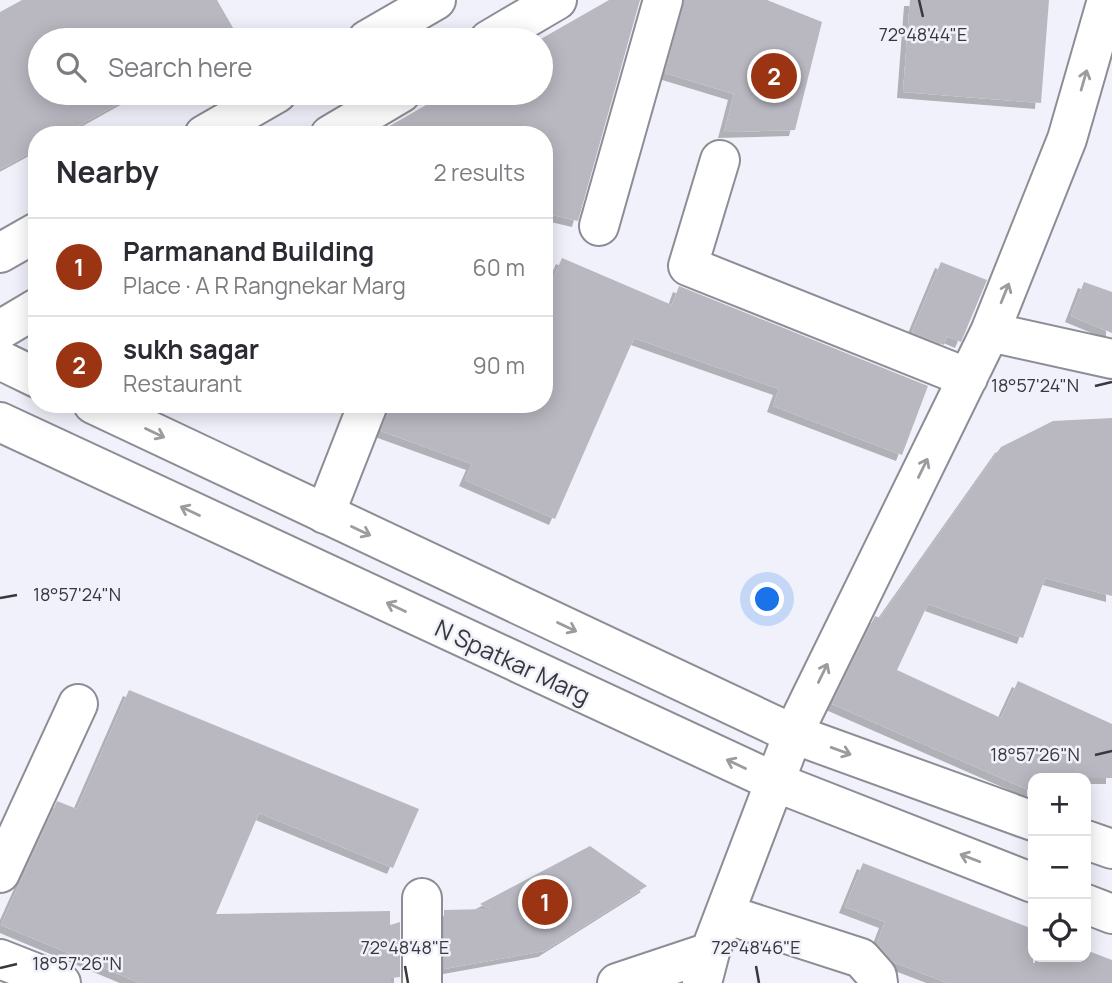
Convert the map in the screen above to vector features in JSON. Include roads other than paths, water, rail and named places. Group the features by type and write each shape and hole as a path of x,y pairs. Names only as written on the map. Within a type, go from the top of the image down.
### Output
{"main road":[{"path":"388,28 436,0"},
{"path":"509,28 557,0"},
{"path":"599,226 663,0"},
{"path":"617,983 706,968 793,734 990,332 1067,139 1107,0"},
{"path":"219,126 255,105"},
{"path":"345,126 381,105"},
{"path":"720,160 688,266 968,378"},
{"path":"0,253 28,237"},
{"path":"0,330 28,313"},
{"path":"990,332 1112,359"},
{"path":"0,360 28,374"},
{"path":"112,413 793,734 1028,819"},
{"path":"325,514 364,413"},
{"name":"N Spatkar Marg","path":"0,422 775,782 1028,881"},
{"path":"0,873 78,704"},
{"path":"1091,842 1112,849"},
{"path":"422,898 422,983"},
{"path":"1091,906 1112,914"},
{"path":"725,914 861,958 877,976 878,983"},
{"path":"0,959 61,983"}],"place":[{"name":"sukh sagar","path":"774,76"},
{"name":"Parmanand Building","path":"545,902"}]}
